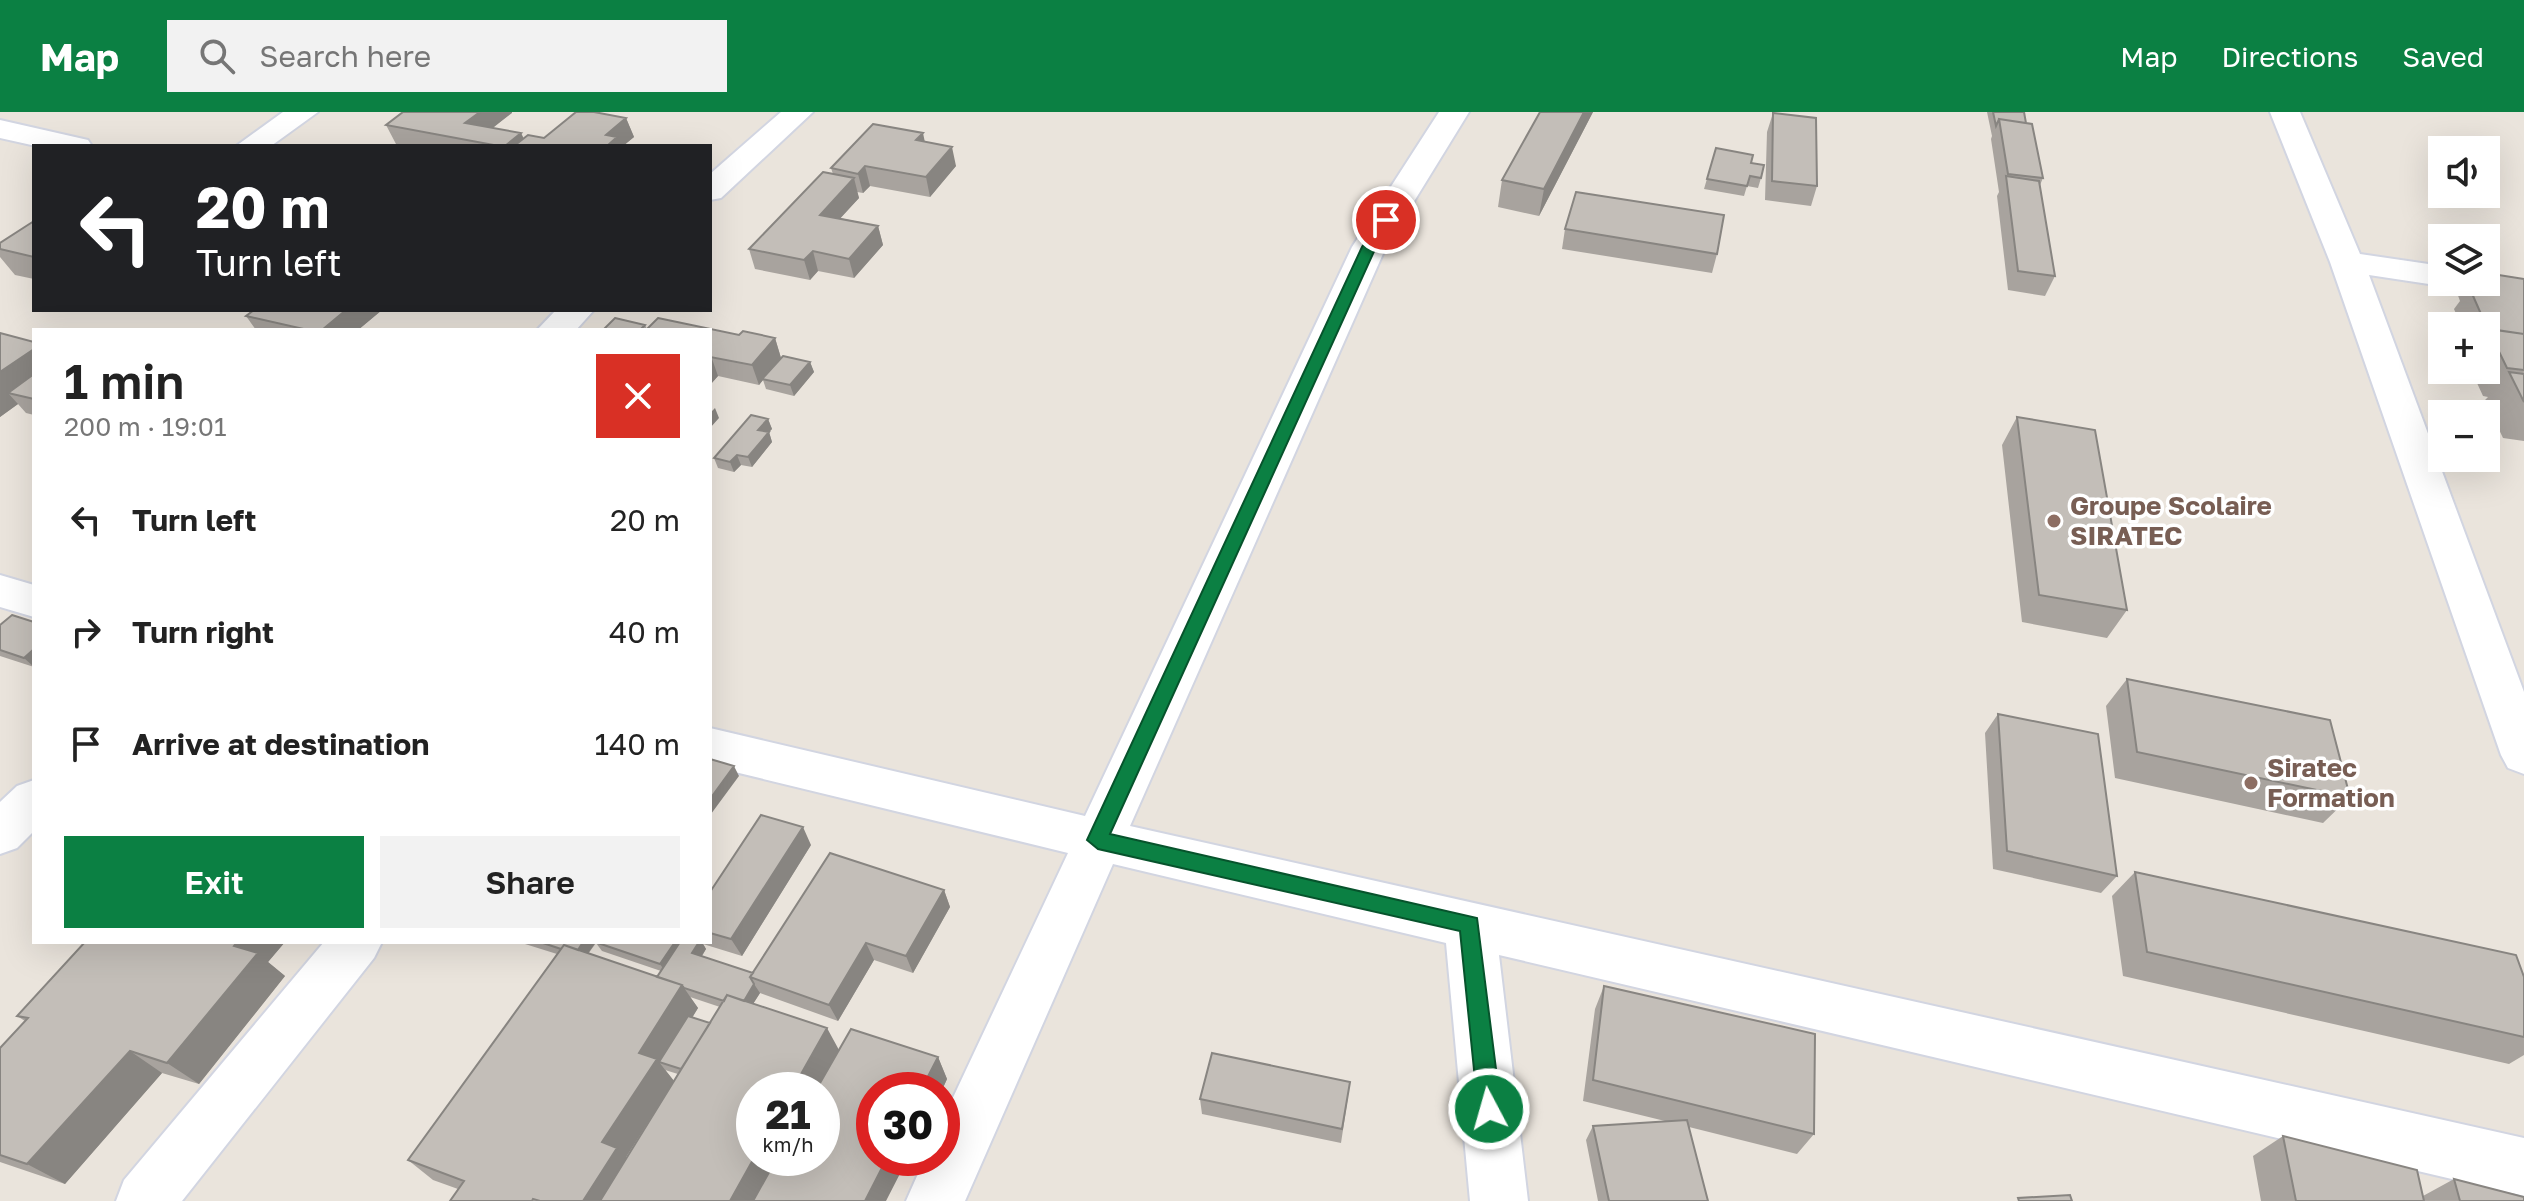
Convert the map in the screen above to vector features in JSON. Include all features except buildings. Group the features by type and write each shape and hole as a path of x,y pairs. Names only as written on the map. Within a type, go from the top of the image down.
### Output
{"street":[{"path":"254,144 303,112"},
{"path":"712,189 798,112"},
{"path":"935,1201 1369,247 1454,112"},
{"path":"2285,112 2347,262 2524,755"},
{"path":"0,129 68,144"},
{"path":"2347,262 2428,274"},
{"path":"557,328 575,312"},
{"path":"0,591 32,600"},
{"path":"712,747 1098,840 2524,1167"},
{"path":"0,833 32,802"},
{"path":"1470,924 1499,1201"},
{"path":"145,1201 354,944"}],"place":[{"name":"Groupe Scolaire SIRATEC","path":"2054,521"},
{"name":"Siratec Formation","path":"2251,783"}],"route":[{"path":"1386,220 1369,247 1098,840 1470,924 1489,1109"}]}
